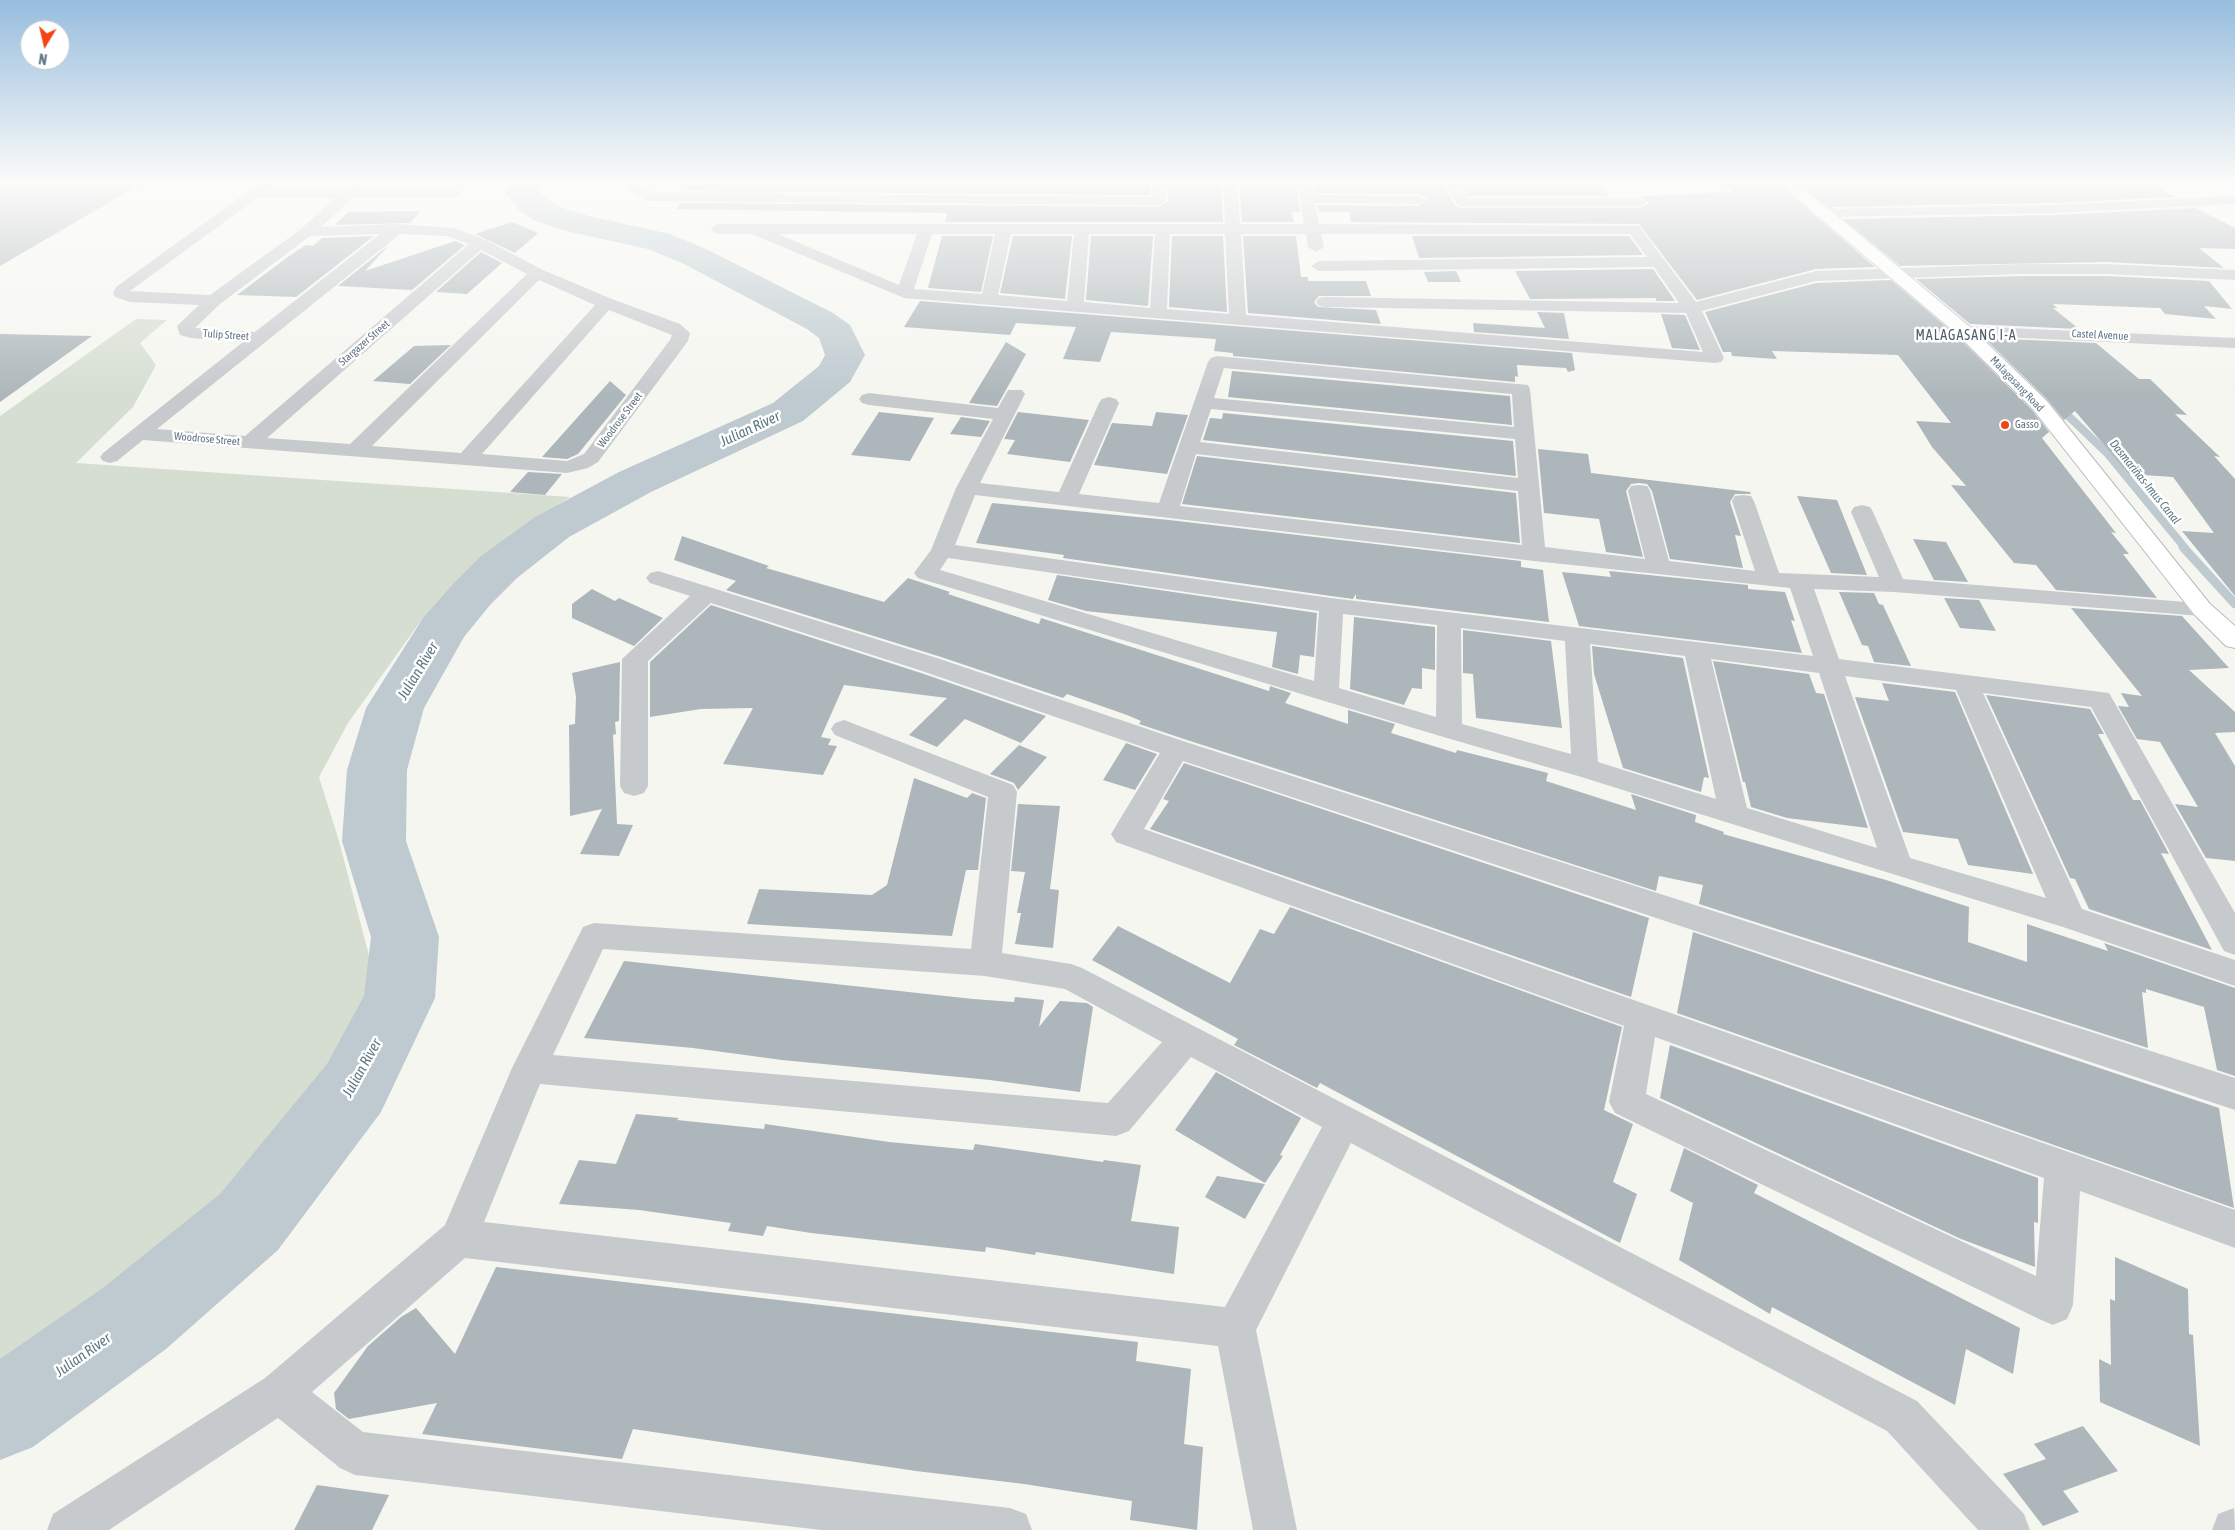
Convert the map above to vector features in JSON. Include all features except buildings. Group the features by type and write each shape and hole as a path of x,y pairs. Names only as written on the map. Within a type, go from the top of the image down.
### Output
{"main road":[{"name":"Malagasang Road","path":"1873,253 1970,337 2039,404 2202,609 2235,640"}],"street":[{"path":"171,253 124,287 121,294 130,297 214,300"},
{"name":"Tulip Street","path":"259,338 186,331 186,326 214,300 277,253"},
{"path":"110,457 364,253"},
{"name":"Stargazer Street","path":"249,442 468,253"},
{"name":"Woodrose Street","path":"139,434 466,460 567,466 581,464 592,458 679,341 680,333 674,328 606,303 500,253"},
{"path":"811,253 904,293 1158,314 1238,318 1715,358 1692,308 1652,253"},
{"path":"904,293 918,253"},
{"path":"989,299 999,253"},
{"path":"1075,306 1080,253"},
{"path":"1158,314 1161,253"},
{"path":"1235,253 1238,318"},
{"path":"1317,253 1329,326"},
{"path":"1319,266 1659,262"},
{"path":"1325,302 1692,308 1816,276 1898,275 2023,269 2235,275"},
{"path":"355,451 537,272"},
{"path":"466,460 606,303"},
{"name":"Castel Avenue","path":"1970,337 2139,337 2235,343"},
{"name":"Castel Avenue","path":"1970,337 2235,353"},
{"path":"1167,511 1217,362 1521,389 1534,554"},
{"path":"1015,394 967,488 942,550 926,572 1449,730 1584,768 1898,866 2070,917 2235,973"},
{"path":"869,400 1004,414"},
{"path":"1066,500 1109,403"},
{"path":"1204,403 1524,434"},
{"path":"1189,447 1529,486"},
{"path":"967,488 1770,580 1894,585 2202,609"},
{"path":"1639,491 1659,568"},
{"path":"1743,501 1770,580"},
{"path":"1862,512 1894,585"},
{"path":"942,550 1331,606 2100,699 2235,942"},
{"path":"658,578 931,665 1176,749 2235,1094"},
{"path":"1800,582 1898,866"},
{"path":"634,786 635,659 706,594"},
{"path":"1326,692 1331,606"},
{"path":"1449,619 1449,730"},
{"path":"1577,636 1584,768"},
{"path":"1696,651 1734,814"},
{"path":"1966,684 2070,917"},
{"path":"844,729 1003,792 985,963"},
{"path":"1176,749 1126,834 2235,1229"},
{"path":"69,1530 280,1393 459,1238 529,1068 594,936 985,963 1071,977 1902,1416 2008,1530"},
{"path":"1642,1017 1627,1102 2053,1305 2063,1168"},
{"path":"529,1068 1116,1120 1186,1038"},
{"path":"1275,1530 1235,1328 1344,1121"},
{"path":"459,1238 1235,1328"},
{"path":"280,1393 354,1453 1010,1530"}],"shaded area":[{"path":"136,319 167,320 140,343 156,365 133,407 76,463 570,497 510,535 420,622 348,723 319,777 339,841 377,986 322,1075 232,1194 72,1333 0,1369 0,416"}],"waterway":[{"name":"Julian River","path":"0,1414 135,1318 249,1222 354,1088 399,998 405,937 374,841 377,770 395,708 442,630 472,594 499,567 552,527 635,482 759,427 788,412 836,373 845,355 836,333 820,321 791,305 688,253"},
{"name":"Dasmariñas-Imus Canal","path":"2060,408 2107,453 2185,548"},
{"name":"Dasmariñas-Imus Canal","path":"2183,547 2235,604"}],"place":[{"name":"Gasso","path":"2005,425"}],"district":[{"name":"MALAGASANG I-A","path":"1966,336"}]}
